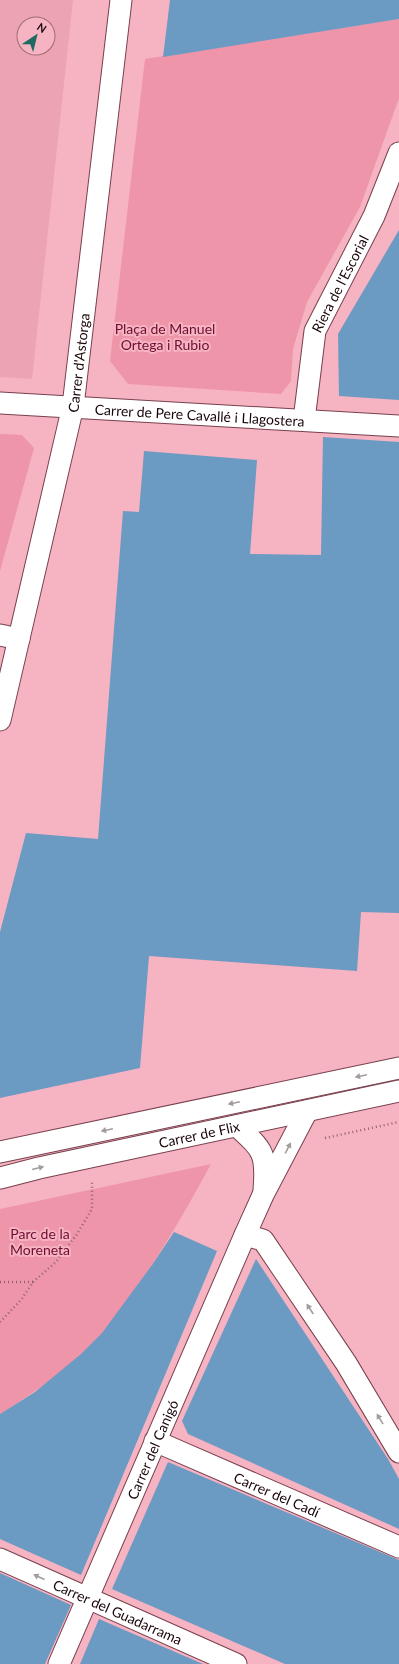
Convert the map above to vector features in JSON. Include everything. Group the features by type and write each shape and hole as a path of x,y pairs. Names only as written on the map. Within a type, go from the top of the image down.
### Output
{"street":[{"name":"Carrer d'Astorga","path":"0,720 9,637 73,406 121,0"},
{"name":"Riera de l'Escorial","path":"304,420 315,331 374,216 399,153"},
{"name":"Carrer de Pere Cavallé i Llagostera","path":"0,403 73,406 399,426"},
{"name":"Carrer de Flix","path":"0,1152 399,1068"},
{"name":"Carrer de Flix","path":"0,1178 39,1168 399,1091"},
{"name":"Carrer del Canigó","path":"59,1664 245,1234 263,1195 306,1111"},
{"name":"Carrer del Canigó","path":"237,1126 259,1146 266,1166 263,1195"},
{"path":"245,1234 263,1240 346,1363 399,1452"},
{"name":"Carrer del Cadí","path":"155,1440 399,1547"},
{"name":"Carrer del Guadarrama","path":"0,1559 236,1664"}],"path":[{"path":"325,1138 399,1122"},
{"path":"0,1322 21,1300 33,1282 56,1262 77,1234 92,1209 91,1176"},
{"path":"0,1282 33,1282"}],"shaded area":[{"path":"0,0 73,0 32,379 0,377"}],"green space":[{"name":"Plaça de Manuel Ortega i Rubio","path":"399,19 399,98 360,207 307,302 293,349 291,381 281,394 128,384 110,361 145,59"},
{"path":"0,434 22,435 34,448 0,571"},
{"name":"Parc de la Moreneta","path":"211,1164 161,1251 133,1293 102,1333 67,1367 41,1387 0,1414 0,1209"}],"building":[{"path":"170,0 399,0 399,19 163,57"},
{"path":"399,230 399,400 339,396 338,334"},
{"path":"323,437 399,442 399,913 361,912 357,971 149,956 140,1068 0,1098 0,932 26,833 98,839 123,511 139,512 144,451 257,460 250,554 321,555"},
{"path":"174,1232 217,1251 81,1575 0,1539 0,1414 35,1392 81,1354 102,1333 152,1265"},
{"path":"256,1259 388,1459 399,1479 399,1529 188,1434 182,1421"},
{"path":"168,1462 399,1560 399,1664 285,1664 112,1589"},
{"path":"0,1573 71,1605 45,1664 0,1664"},
{"path":"99,1619 203,1664 80,1664"}]}
